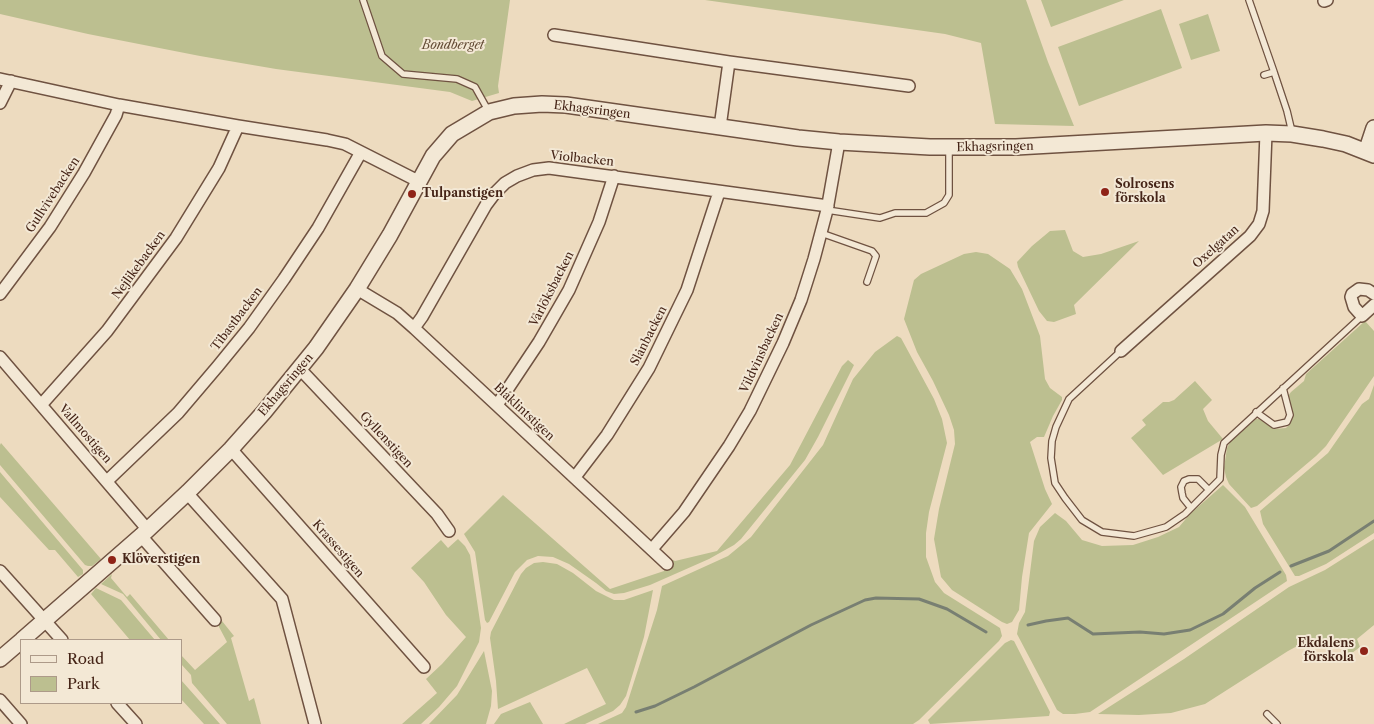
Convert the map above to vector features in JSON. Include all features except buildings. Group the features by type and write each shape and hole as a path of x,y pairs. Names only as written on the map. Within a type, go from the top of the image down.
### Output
{"street":[{"path":"554,35 729,62 909,86"},
{"path":"720,127 729,62"},
{"path":"0,103 5,80 119,105 327,140 345,144 418,181"},
{"name":"Gullvivebacken","path":"0,294 50,227 116,115 119,105"},
{"name":"Ekhagsringen","path":"24,639 99,571 145,533 231,449 300,369 357,289 390,235 433,156 452,134 489,112 514,106 566,105 839,142 950,148 1059,145 1266,133 1292,134 1324,139 1370,154"},
{"name":"Nejlikebacken","path":"41,404 107,331 176,238 218,168 238,126"},
{"path":"1370,154 1374,128"},
{"name":"Oxelgatan","path":"1121,351 1250,236 1259,224 1263,211 1266,133"},
{"name":"Vildvinsbacken","path":"652,549 684,512 730,446 750,411 783,343 800,300 821,233 839,142"},
{"name":"Tibastbacken","path":"107,481 178,412 249,328 318,228 361,152"},
{"name":"Violbacken","path":"414,328 495,192 517,176 533,170 549,168 614,176 827,208"},
{"name":"Vårlöksbacken","path":"496,405 539,342 569,290 599,222 614,176"},
{"name":"Slånbacken","path":"575,477 649,368 687,290 719,192"},
{"name":"Blåklintstigen","path":"357,289 397,313 414,328 667,564"},
{"path":"1374,294 1368,290 1359,289 1352,294 1352,302 1362,316 1374,305"},
{"name":"Vallmostigen","path":"0,357 107,481 145,533 215,620"},
{"name":"Gyllenstigen","path":"300,369 437,514 449,532"},
{"name":"Krassestigen","path":"231,449 424,667"},
{"path":"187,493 282,599 315,724"},
{"path":"0,572 61,639"},
{"name":"Ekhagsringen","path":"0,659 20,643"},
{"path":"0,700 21,724"},
{"path":"118,704 136,724"}],"lane":[{"path":"363,0 382,56 403,74 457,79 475,87 489,112"},
{"path":"1249,0 1287,111 1292,134"},
{"path":"1264,75 1274,72"},
{"path":"827,208 880,218 895,213 926,213 944,203 949,195 950,148"},
{"path":"821,233 872,251 876,256 867,282"},
{"path":"1121,351 1070,399 1052,441 1051,458 1055,483 1082,520 1102,532 1134,536 1166,527 1185,514 1220,479 1221,456 1224,443 1362,316"},
{"path":"1256,412 1274,425 1286,422 1290,415 1283,388"},
{"path":"1191,508 1183,498 1181,487 1184,482 1189,479 1198,479 1209,490"},
{"path":"1267,714 1278,724"}],"green space":[{"name":"Bondberget","path":"0,0 510,0 498,86 499,93 472,101 450,92 276,69 88,34 0,14"},
{"path":"705,0 1026,0 1048,62 1074,126 995,124 981,43 945,34"},
{"path":"1041,0 1124,0 1051,27"},
{"path":"1161,9 1182,68 1079,106 1058,47"},
{"path":"1208,14 1220,51 1191,60 1179,24"},
{"path":"1065,230 1073,251 1083,257 1101,254 1139,241 1074,305 1076,314 1054,322 1047,321 1039,311 1017,262 1050,231"},
{"path":"976,252 988,254 1010,269 1022,289 1040,336 1045,379 1050,388 1062,397 1044,437 1037,437 1030,442 1045,489 1052,504 1029,533 1019,610 1012,622 1007,624 952,590 941,577 934,539 939,509 955,444 954,430 933,381 917,352 904,319 914,280 921,274 964,254"},
{"path":"1365,321 1374,331 1374,376 1326,446 1257,506 1251,508 1229,484 1226,477 1224,468 1227,448 1230,442 1256,419 1274,429 1286,428 1293,416 1288,396 1304,381 1306,374"},
{"path":"897,336 901,338 934,399 942,419 947,443 929,512 926,533 926,557 935,582 944,593 1000,628 1002,636 999,641 913,724 598,724 622,713 626,707 657,610 662,586 728,556 751,537 823,445 853,379 875,352"},
{"path":"848,360 854,365 805,460 741,539 734,545 709,559 650,585 614,594 606,591 569,564 553,557 538,556 527,560 515,572 487,623 475,552 464,534 503,495 610,589 664,571 673,560 717,551 790,465 842,366"},
{"path":"1195,381 1212,400 1203,409 1208,421 1223,439 1163,475 1131,438 1146,425 1142,420 1163,402 1174,400"},
{"path":"1374,385 1374,533 1326,564 1295,576 1263,524 1260,511 1328,453 1362,404 1369,399"},
{"path":"1,443 101,559 92,566 85,565 0,465"},
{"path":"0,472 83,570 83,574 78,577 55,550 49,550 0,497"},
{"path":"1223,485 1245,507 1286,575 1287,581 1090,712 1063,714 1057,710 1017,634 1019,623 1025,612 1034,541 1040,527 1055,513 1066,521 1082,540 1102,546 1133,545 1158,537 1179,527 1190,514"},
{"path":"458,539 470,555 481,628 479,642 457,686 439,707 421,724 402,724 437,693 426,679 466,637 446,615 424,582 411,568 441,540 448,548"},
{"path":"1374,539 1374,625 1357,639 1360,647 1348,656 1341,645 1331,641 1301,644 1205,704 1171,713 1139,715 1098,714 1184,659 1289,587 1325,570"},
{"path":"534,563 557,564 573,573 596,591 614,600 624,600 653,590 644,637 626,696 613,711 585,724 564,724 606,704 587,668 498,709 490,638 491,632 521,574"},
{"path":"112,574 111,578 127,597 130,594 168,639 160,639 123,594 101,584"},
{"path":"96,588 121,600 154,639 129,639 91,594"},
{"path":"222,621 234,636 231,638 249,701 254,698 261,724 227,724 192,683 191,675 182,665 182,656 195,670 227,642 218,625"},
{"path":"1011,640 1014,641 1050,712 1049,716 930,724 928,720 1005,643"},
{"path":"484,651 492,691 491,706 486,724 429,724 457,695"},
{"path":"182,681 220,724 204,724 182,700"},
{"path":"530,702 543,724 494,724 501,714"}],"waterway":[{"path":"1291,566 1329,551 1374,521"},
{"path":"1028,625 1068,618 1093,634 1140,632 1164,634 1190,630 1223,614 1255,588 1280,572"},
{"path":"636,712 655,706 694,687 811,625 865,600 876,598 919,599 947,609 986,632"}],"place":[{"name":"Solrosens förskola","path":"1105,192"},
{"name":"Tulpanstigen","path":"412,194"},
{"name":"Klöverstigen","path":"112,560"},
{"name":"Ekdalens förskola","path":"1364,651"}]}
